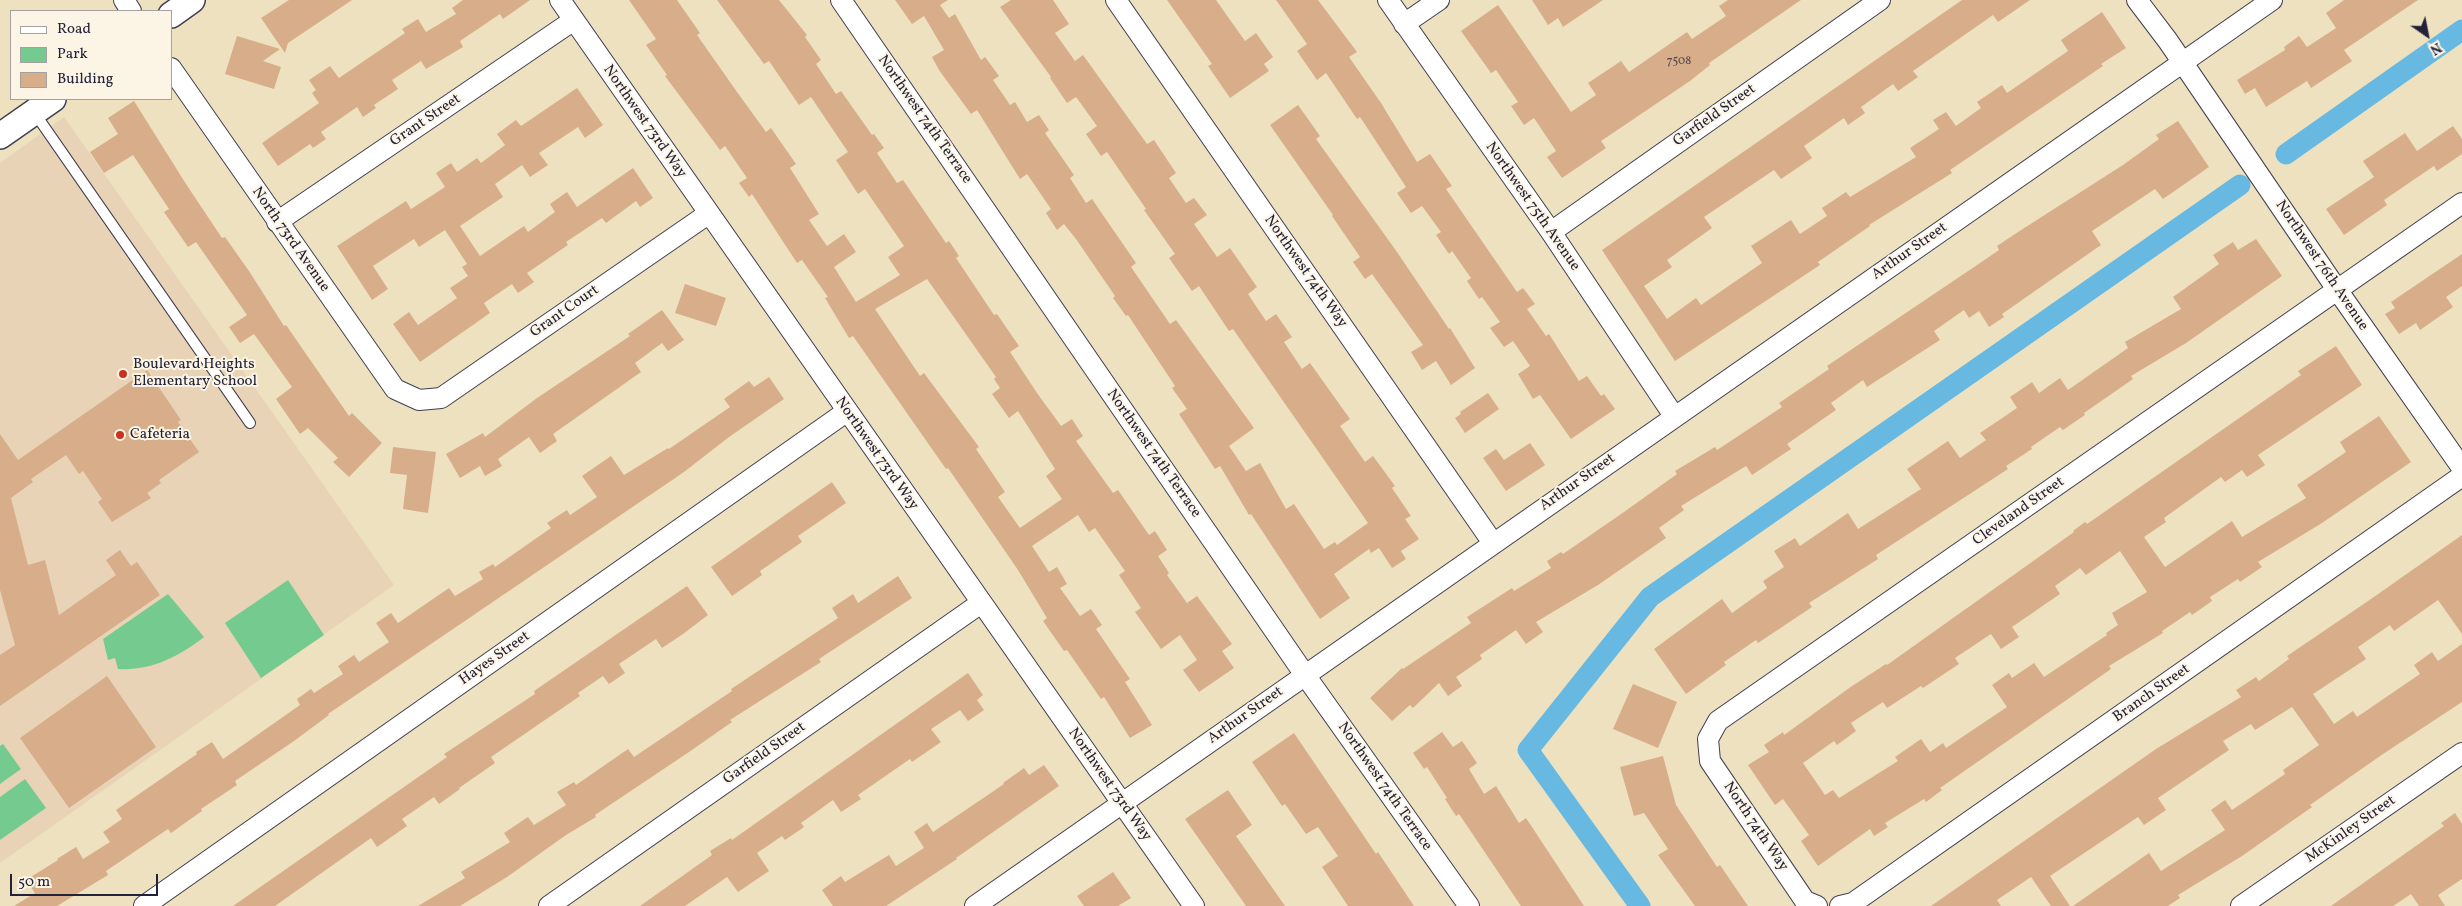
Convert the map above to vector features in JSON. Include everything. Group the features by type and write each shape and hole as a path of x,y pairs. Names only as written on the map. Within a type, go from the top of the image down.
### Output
{"street":[{"path":"172,14 192,0"},
{"name":"Northwest 73rd Way","path":"560,0 846,412 1194,906"},
{"name":"Northwest 74th Terrace","path":"840,0 1305,675 1469,906"},
{"name":"Northwest 74th Way","path":"1116,0 1493,543"},
{"name":"Northwest 75th Avenue","path":"1388,0 1550,232 1674,416"},
{"path":"1404,24 1439,0"},
{"name":"Garfield Street","path":"1550,232 1880,0"},
{"name":"Northwest 76th Avenue","path":"2137,0 2462,468"},
{"name":"Arthur Street","path":"975,906 2272,0"},
{"name":"Grant Street","path":"277,222 574,20"},
{"name":"North 73rd Avenue","path":"172,69 395,389 419,400"},
{"path":"0,136 43,106"},
{"name":"Cleveland Street","path":"1708,739 1718,721 2462,203"},
{"name":"Grant Court","path":"419,400 441,398 708,214"},
{"name":"Hayes Street","path":"144,906 846,412"},
{"name":"Branch Street","path":"1840,906 1853,903 2462,476"},
{"name":"Garfield Street","path":"549,906 981,602"},
{"name":"North 74th Way","path":"1708,739 1710,762 1805,901 1817,906"},
{"name":"McKinley Street","path":"2241,906 2462,753"}],"lane":[{"path":"43,106 250,424"}],"shaded area":[{"name":"Boulevard Heights Elementary School","path":"64,117 394,585 0,863 0,163"}],"green space":[{"path":"288,580 324,635 261,678 225,623"},
{"path":"168,594 204,637 184,651 164,661 142,668 118,669 115,658 108,660 103,639"},
{"path":"3,744 21,769 0,784 0,746"},
{"path":"25,779 46,808 0,840 0,797"}],"building":[{"path":"289,0 352,0 288,43 285,53 261,18"},
{"path":"463,0 530,0 503,19 500,14 460,41 463,47 426,69 421,61 392,80 398,89 374,105 376,108 363,117 357,107 321,132 326,139 313,148 310,144 278,166 262,143 319,103 312,93 316,90 309,80 330,66 339,78 405,33 402,29 418,19 426,32 456,14 452,8"},
{"path":"629,0 677,0 700,33 697,35 766,132 771,128 796,164 790,168 819,214 809,220 827,246 844,234 856,252 834,267 856,302 900,275 888,257 904,246 865,189 858,194 836,160 848,152 811,97 799,105 769,61 764,64 717,0 779,0 807,35 805,37 821,60 816,64 836,94 841,91 872,135 874,134 884,148 877,153 897,183 903,180 946,243 949,241 959,256 956,258 994,315 997,314 1019,346 1010,352 1037,393 1061,426 1072,419 1083,436 1076,441 1113,493 1118,490 1149,535 1155,531 1167,550 1158,556 1169,573 1167,575 1187,603 1197,596 1232,644 1222,651 1234,668 1199,692 1183,670 1197,660 1180,635 1161,649 1135,612 1141,608 1119,575 1125,571 1095,528 1089,532 1078,515 1032,546 1049,572 1057,567 1067,584 1060,588 1080,616 1091,609 1102,625 1096,629 1130,679 1125,682 1152,725 1130,738 1104,697 1101,699 1067,650 1064,651 1043,621 1047,618 1018,570 948,468 946,469 853,336 849,338 825,298 828,297 802,260 797,263 752,194 749,197 739,183 747,178 725,146 720,150 665,76 667,75 646,45 656,39","holes":["927,279 996,377 994,379 1000,388 992,394 1009,418 1018,411 1055,469 1046,476 1062,499 1020,528 998,497 1005,492 976,449 979,447 924,373 920,376 875,309"]},
{"path":"895,0 948,0 940,5 949,18 955,14 981,60 985,57 999,76 993,80 1010,105 1015,102 1027,122 1039,115 1049,130 1045,133 1074,175 1070,178 1086,203 1092,199 1136,263 1131,267 1170,324 1176,320 1254,428 1229,446 1246,471 1260,463 1286,509 1294,504 1324,549 1335,542 1337,545 1368,523 1233,329 1229,331 1199,286 1192,291 1169,258 1175,254 1144,210 1146,209 1107,152 1101,156 1086,134 1097,126 1076,97 1067,103 1051,77 1000,7 1011,0 1053,0 1069,24 1055,33 1075,61 1083,55 1147,144 1154,140 1176,173 1169,178 1186,203 1194,198 1207,215 1194,224 1217,257 1230,248 1257,287 1248,294 1266,321 1276,314 1292,337 1284,342 1302,369 1310,363 1350,419 1340,426 1365,462 1373,456 1395,486 1392,488 1411,516 1405,519 1419,539 1401,551 1406,559 1392,568 1379,548 1371,553 1369,549 1334,574 1350,598 1320,619 1251,514 1249,515 1220,466 1215,469 1179,414 1187,409 1172,388 1175,386 1128,315 1126,316 1113,298 1115,296 1076,239 1064,224 1057,230 1046,213 1051,209 1027,174 1020,179 977,110 971,114 939,70 932,57 944,50 924,16 912,24"},
{"path":"1167,0 1216,0 1245,41 1256,33 1273,57 1264,64 1269,71 1230,98 1208,66 1212,64"},
{"path":"1276,0 1318,0 1357,52 1349,57 1381,103 1417,162 1430,154 1452,186 1446,189 1517,292 1523,288 1535,304 1527,309 1546,336 1549,334 1579,381 1587,376 1601,396 1604,394 1615,409 1571,439 1540,395 1533,399 1518,374 1530,366 1513,341 1504,347 1490,328 1500,322 1482,297 1479,299 1467,281 1471,278 1452,251 1449,254 1436,235 1441,232 1422,206 1411,213 1397,193 1406,187 1360,117 1357,119 1326,73 1317,80 1297,51 1307,44"},
{"path":"1532,0 1603,0 1563,27 1558,18 1548,25"},
{"path":"1728,0 1801,0 1709,63 1710,65 1690,81 1601,141 1606,148 1562,178 1547,157 1556,151 1534,118 1524,125 1511,106 1518,102 1496,70 1491,73 1461,31 1498,5 1571,112 1596,95 1588,83 1621,61 1629,72 1687,32 1692,39 1726,16 1719,6"},
{"path":"1962,0 2030,0 1998,22 1993,15 1913,71 1918,77 1898,91 1893,84 1861,107 1865,113 1848,125 1844,118 1804,146 1812,158 1781,179 1774,170 1704,217 1712,228 1667,260 1672,267 1644,286 1667,319 1696,298 1701,305 1762,263 1751,246 1791,220 1800,234 1827,216 1822,208 1846,192 1850,197 1916,157 1910,148 1939,129 1933,120 1946,112 1956,126 1981,108 1977,102 2002,85 2007,93 2068,51 2061,40 2102,12 2126,48 2101,64 2103,66 1950,170 1952,173 1869,225 1818,262 1820,265 1675,361 1602,250"},
{"path":"2344,0 2418,0 2344,50 2352,61 2311,88 2307,81 2266,107 2255,88 2245,94 2237,80 2285,50 2284,47 2299,36 2307,47 2336,28 2326,13"},
{"path":"237,36 280,49 263,61 281,67 274,89 225,74"},
{"path":"577,88 603,125 585,138 578,127 539,153 548,165 530,177 522,165 495,184 503,197 460,226 480,256 524,226 528,232 555,212 550,204 567,192 577,207 633,168 653,198 640,207 636,201 606,223 602,218 566,242 568,245 527,273 534,282 518,293 512,284 484,303 490,313 420,362 393,324 409,312 418,325 457,298 450,288 468,276 462,267 467,264 445,230 419,247 414,239 373,266 388,289 372,300 337,246 406,201 411,209 445,187 436,173 451,163 457,172 477,158 481,163 505,145 497,134 516,120 521,126"},
{"path":"134,101 222,238 225,237 284,326 286,325 349,416 352,413 382,443 349,477 333,462 338,458 308,428 300,434 276,399 292,387 254,334 240,343 229,327 247,315 196,242 188,247 164,212 169,209 133,155 104,173 90,152 118,134 108,118"},
{"path":"1298,105 1320,136 1316,139 1450,328 1475,368 1451,385 1436,361 1422,370 1411,352 1423,345 1372,274 1365,279 1353,262 1360,257 1270,125"},
{"path":"2178,121 2209,167 2163,199 2155,189 2092,231 2101,245 2002,314 2004,317 1989,327 1979,311 1969,318 1964,310 1934,331 1940,340 1867,387 1863,380 1831,403 1836,410 1787,444 1791,449 1752,475 1746,466 1681,506 1684,510 1659,528 1666,538 1598,585 1536,622 1543,632 1526,644 1516,630 1480,655 1482,659 1456,677 1462,686 1448,696 1439,683 1413,708 1410,705 1392,721 1370,698 1402,668 1471,623 1467,617 1512,588 1514,591 1551,568 1547,561 1561,552 1563,554 1624,512 1677,474 1675,471 1715,447 1717,450 1782,407 1779,403 1829,369 1827,366 1999,250 1997,246 2123,165 2159,139 2156,135"},
{"path":"2453,126 2462,139 2462,154 2437,171 2434,166 2384,200 2387,205 2344,235 2326,209 2374,177 2363,161 2405,133 2417,151"},
{"path":"2256,239 2282,276 2186,343 2131,376 2133,379 2084,413 2085,415 2063,430 2060,427 2006,466 2008,469 1876,555 1878,559 1809,603 1812,607 1758,643 1756,640 1724,662 1726,665 1686,694 1654,649 1722,599 1732,613 1767,588 1763,581 1784,567 1774,551 1795,538 1800,546 1848,513 1858,529 1921,489 1907,469 1948,441 1960,458 1986,440 1980,433 2017,408 2010,397 2032,382 2039,393 2060,378 2068,390 2128,348 2125,342 2181,309 2173,297 2219,264 2213,255 2233,242 2238,250"},
{"path":"2462,254 2462,286 2446,297 2453,307 2420,330 2416,323 2399,334 2385,314 2395,308 2391,302"},
{"path":"685,284 726,298 716,326 675,313"},
{"path":"662,310 684,340 668,351 662,343 635,363 641,372 553,434 557,441 540,453 529,437 498,459 502,466 485,476 480,466 460,478 446,454 483,433 485,437 537,398 630,336 628,334"},
{"path":"2336,346 2362,385 2258,455 2265,465 2247,477 2242,470 2225,482 2221,477 2164,518 2166,522 2144,537 2165,567 2232,521 2242,537 2306,498 2297,485 2346,452 2340,442 2379,416 2411,462 2322,523 2258,562 2262,567 2240,582 2238,579 2210,597 2212,601 2192,615 2190,612 2162,631 2163,633 2109,666 2111,669 1940,788 1942,790 1926,802 1924,799 1885,823 1888,827 1874,836 1870,829 1818,866 1801,841 1809,835 1783,799 1775,805 1748,765 1769,752 1764,745 1783,732 1784,735 1852,686 1887,665 2074,532 2085,522 2087,524 2301,375 2298,371","holes":["2120,551 2147,592 2112,613 2118,625 2106,633 2107,635 2044,677 2034,663 2012,678 2009,673 1992,685 2007,707 1946,748 1943,743 1930,752 1921,739 1895,757 1898,761 1839,798 1833,790 1825,795 1803,763 1834,741 1837,745 1856,731 1851,723 1883,702 1887,708 1921,686 1923,688 1959,664 1955,658 1991,634 2001,649 2019,637 2012,627 2060,594 2055,586 2080,568 2086,575"]},
{"path":"147,370 181,420 178,422 199,452 159,480 161,483 147,493 151,498 112,522 98,502 102,499 83,471 79,474 66,455 31,479 33,482 11,498 28,565 45,560 59,615 116,575 106,560 120,550 131,566 137,562 160,595 0,706 0,655 15,645 0,590 0,434 18,460"},
{"path":"769,377 784,399 729,437 684,472 328,714 294,741 235,781 237,785 201,809 202,811 171,833 168,829 106,871 108,875 57,906 14,906 35,893 26,880 57,859 76,847 83,859 110,842 103,832 122,819 116,810 197,754 196,752 212,742 223,759 300,705 297,699 311,689 314,693 343,674 338,666 354,655 359,662 389,642 376,623 391,613 398,623 449,588 455,596 483,579 479,572 493,564 495,567 551,528 547,523 567,510 570,515 597,497 582,476 611,456 624,475 669,449 730,407 724,399 749,381 754,387"},
{"path":"1488,393 1499,409 1465,433 1455,418 1461,414 1460,412"},
{"path":"1530,443 1545,465 1506,491 1483,458 1496,449 1504,460"},
{"path":"393,447 436,452 428,513 403,509 407,475 390,473"},
{"path":"832,482 846,503 798,536 802,542 760,571 762,575 732,596 711,567"},
{"path":"2462,535 2462,634 2438,600 2394,631 2390,625 2358,647 2366,659 2313,694 2334,724 2353,711 2357,717 2420,674 2414,665 2432,652 2438,661 2462,644 2462,702 2310,805 2312,807 2242,856 2178,895 2180,898 2168,906 2073,906 2149,853 2161,871 2225,830 2211,810 2225,800 2232,810 2285,774 2283,770 2319,745 2292,707 2255,730 2251,724 2223,741 2229,750 2158,798 2166,810 2144,825 2138,817 2050,876 2070,906 2051,906 2031,877 1997,900 2001,906 1931,906 2156,749 2241,697 2236,690 2256,677 2259,681 2289,659 2287,656"},
{"path":"898,576 912,598 819,659 821,662 730,720 732,722 595,815 596,817 460,906 418,906 465,878 461,872 510,842 504,833 528,817 534,825 566,805 557,792 574,782 576,785 628,749 634,757 732,691 731,689 838,618 832,608 853,594 858,603"},
{"path":"687,586 708,615 683,634 662,648 656,639 619,664 625,673 609,684 603,676 578,693 580,696 491,757 495,763 460,789 439,804 434,797 402,819 407,826 377,847 371,838 275,906 233,906 447,757 444,754 535,694 534,691"},
{"path":"968,673 983,695 977,700 984,710 968,721 960,710 931,729 941,742 912,762 910,759 858,795 861,799 841,812 833,800 801,823 804,827 785,840 782,836 757,853 769,871 738,892 727,877 685,906 640,906 712,855 710,851 731,838 732,840"},
{"path":"107,676 156,747 69,808 20,738"},
{"path":"1633,684 1677,702 1658,748 1613,729"},
{"path":"1442,732 1453,747 1462,741 1477,763 1469,769 1484,794 1496,786 1519,823 1526,818 1584,906 1521,906 1459,814 1456,816 1427,767 1424,769 1413,753"},
{"path":"1294,733 1376,854 1378,852 1414,906 1348,906 1322,867 1338,856 1318,827 1306,834 1285,804 1282,806 1252,762"},
{"path":"1663,756 1676,805 1717,867 1720,865 1748,906 1695,906 1658,855 1668,849 1644,813 1634,816 1620,767"},
{"path":"1044,765 1059,786 957,859 886,906 833,906 822,890 841,876 845,882 889,855 896,866 924,848 914,832 927,823 933,832 1004,784 1024,768 1029,775"},
{"path":"1228,790 1252,825 1236,836 1285,906 1246,906 1185,819"},
{"path":"2455,813 2462,824 2462,879 2438,895 2445,906 2419,906 2411,894 2393,906 2331,906 2444,826 2441,823"},
{"path":"1113,872 1131,898 1118,906 1084,906 1077,896"}],"waterway":[{"path":"2286,154 2462,30"},
{"path":"1640,906 1528,750 1650,597 2240,185"}],"place":[{"name":"Boulevard Heights Elementary School","path":"123,374"},
{"name":"Cafeteria","path":"120,435"}]}
